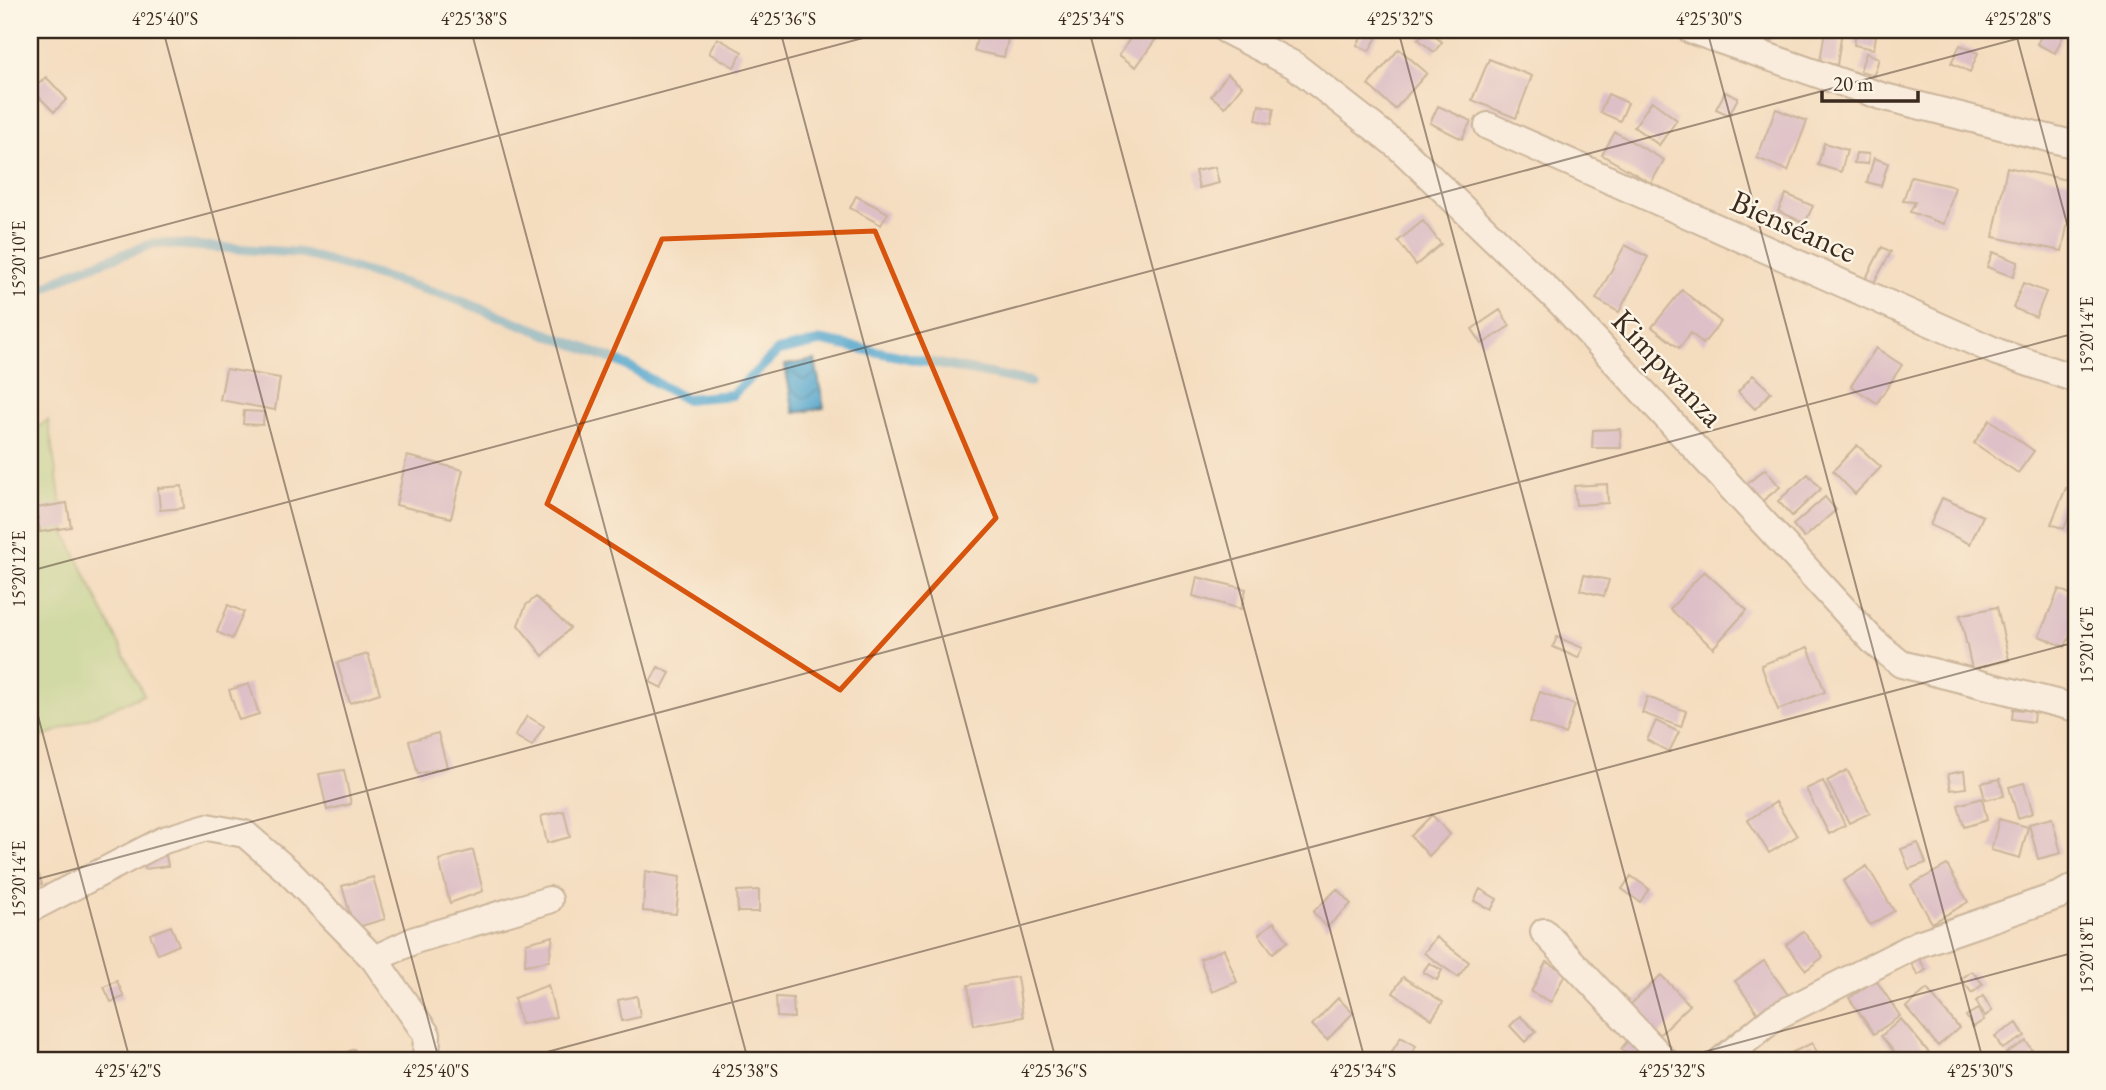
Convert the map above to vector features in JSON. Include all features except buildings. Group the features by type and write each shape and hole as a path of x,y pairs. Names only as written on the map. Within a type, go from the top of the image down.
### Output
{"street":[{"name":"Kimpwanza","path":"1226,30 1294,65 1399,147 1562,304 1872,641 1901,664 2076,708"},
{"path":"1691,30 1881,96 2076,145"},
{"name":"Bienséance","path":"1488,126 1997,352 2076,379"},
{"path":"30,909 164,840 207,827 245,834 288,871 374,959 427,1035 426,1060"},
{"path":"1722,1060 1775,1017 1918,944 2060,895 2076,886"},
{"path":"374,959 415,940 549,900"},
{"path":"1544,932 1664,1060"}],"highlighted area":[{"path":"875,231 996,518 840,690 547,504 662,239"}],"green space":[{"path":"48,420 66,535 144,695 30,742 30,433"}],"water":[{"path":"815,360 824,408 794,413 785,365"}],"waterway":[{"path":"30,296 76,271 155,243 301,253 450,297 620,362 685,399 732,395 778,351 823,341 1030,382"}]}
